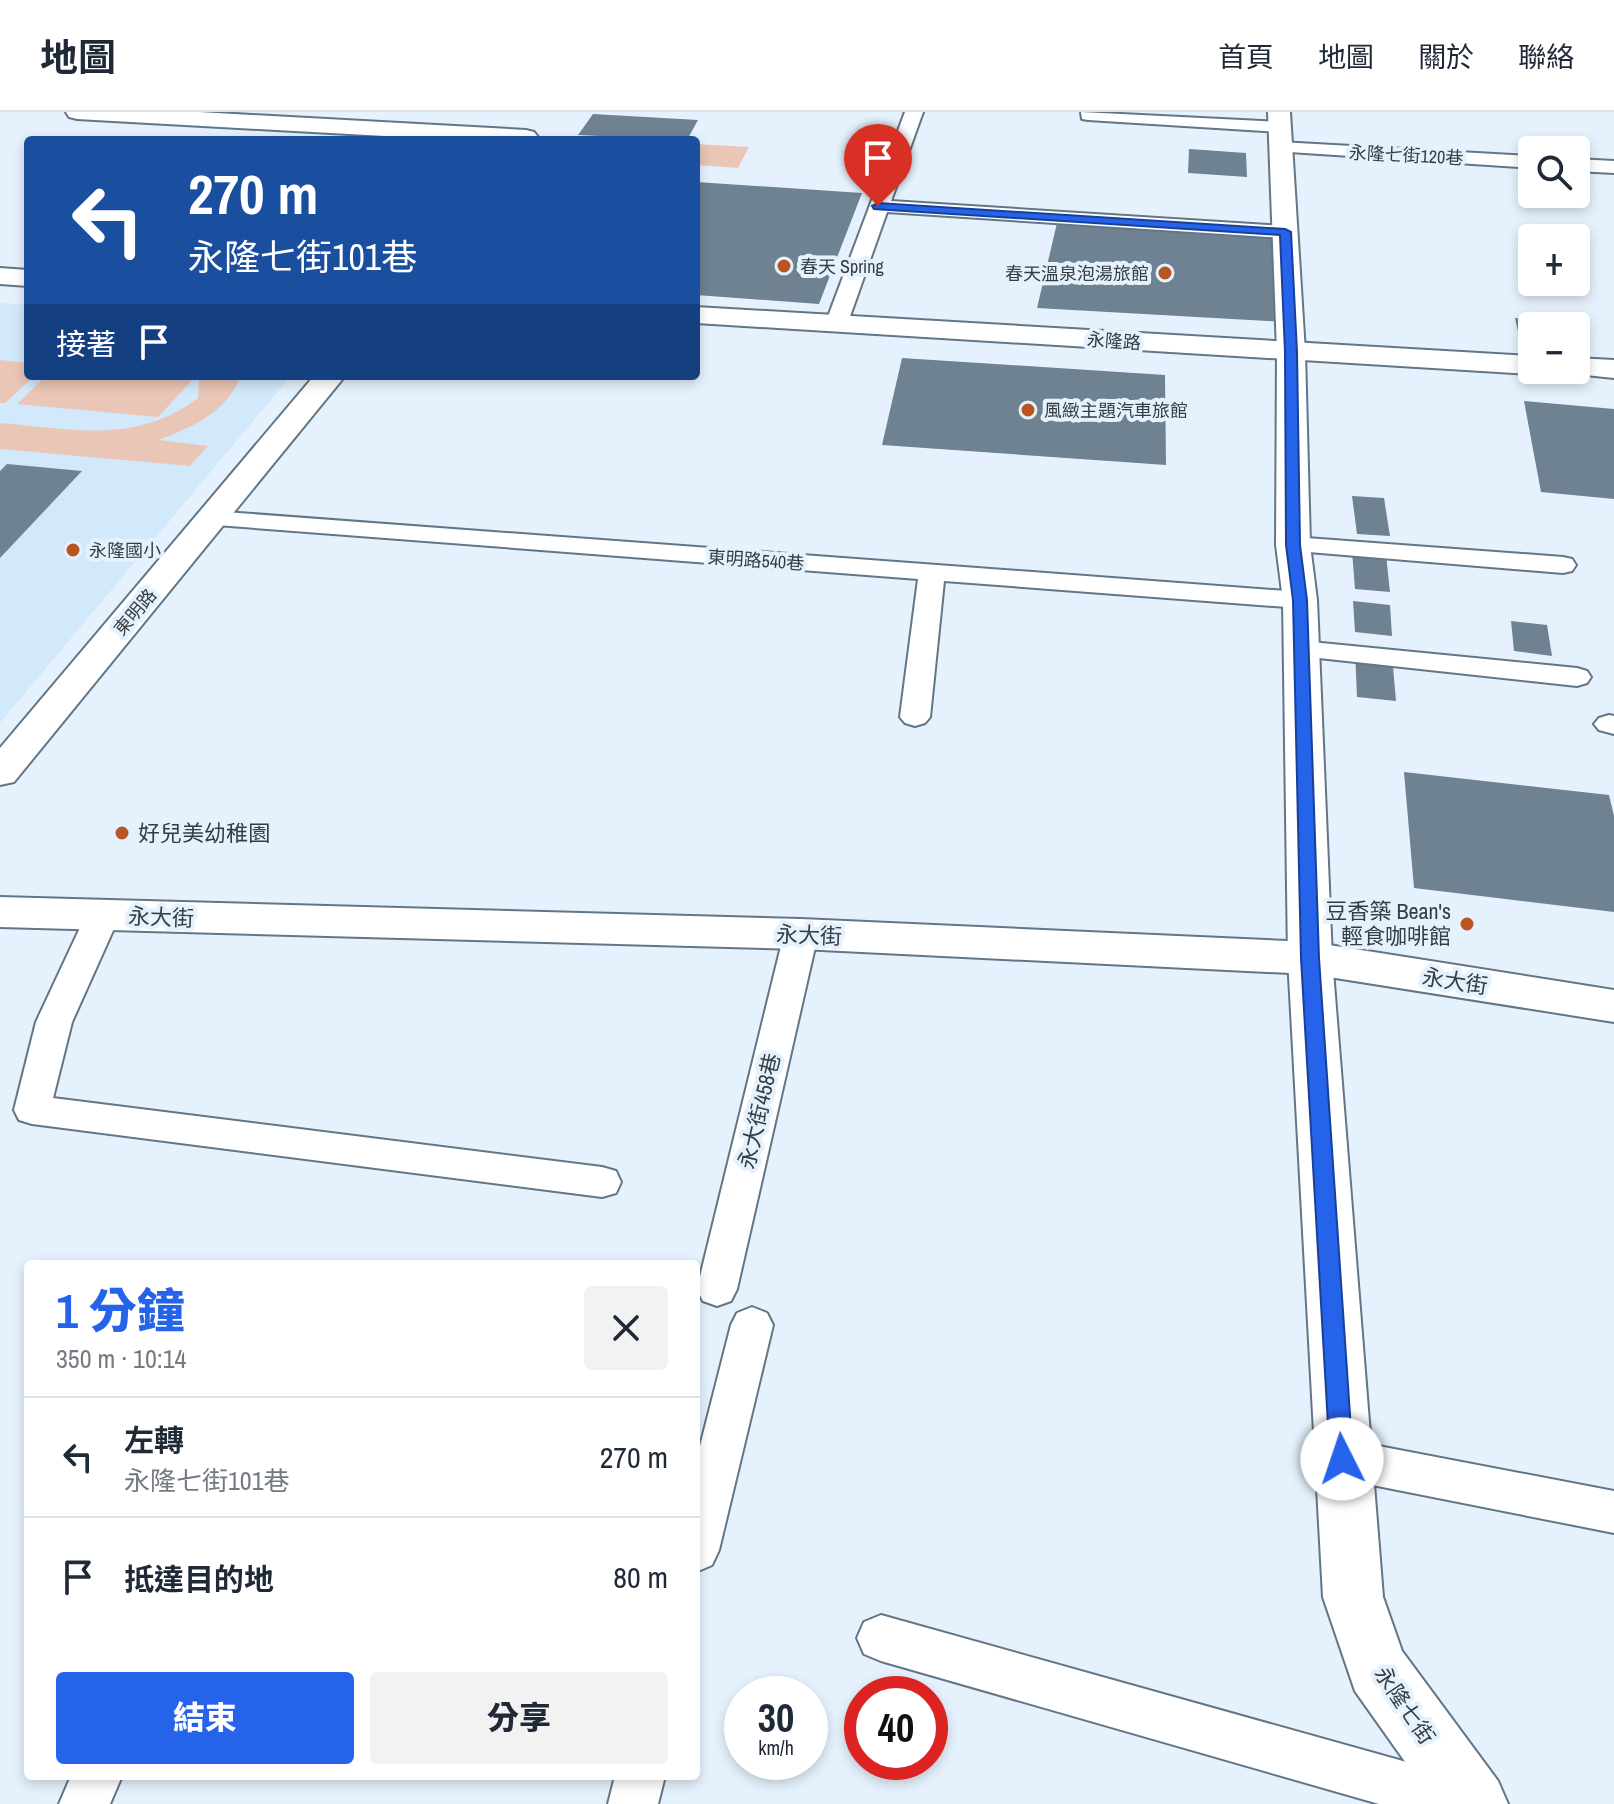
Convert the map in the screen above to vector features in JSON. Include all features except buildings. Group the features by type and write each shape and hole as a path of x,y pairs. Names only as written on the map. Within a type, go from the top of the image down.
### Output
{"street":[{"path":"77,112 275,117 530,132"},
{"name":"永隆七街","path":"1280,129 1291,352 1293,545 1300,600 1310,958 1353,1597 1377,1669 1475,1804"},
{"path":"0,276 24,278"},
{"name":"永隆路","path":"700,315 1518,364"},
{"path":"1590,368 1614,369"},
{"name":"東明路","path":"0,773 327,380"},
{"name":"永大街","path":"0,912 801,934 1310,958 1614,1006"}],"lane":[{"path":"837,322 914,112"},
{"name":"永隆七街120巷","path":"1088,115 1280,129 1518,160"},
{"path":"1590,166 1614,167"},
{"path":"878,206 1285,232"},
{"name":"東明路540巷","path":"212,519 1300,600"},
{"path":"1293,545 1563,565"},
{"path":"915,717 932,573"},
{"path":"1301,649 1577,677"},
{"path":"103,915 54,1022 32,1110 602,1182"},
{"name":"永大街458巷","path":"717,1289 801,934"},
{"path":"700,1534 752,1325"},
{"path":"1342,1459 1614,1512"},
{"path":"881,1638 1467,1804"},
{"path":"84,1804 95,1780"},
{"path":"633,1804 639,1780"}],"shaded area":[{"path":"700,144 749,147 738,168 700,165"},
{"name":"永隆國小","path":"0,303 24,305 24,380 288,380 0,723"},
{"path":"0,360 24,363 24,380 30,380 5,403 0,403"},
{"path":"42,380 192,380 158,417 17,404"},
{"path":"199,380 237,380 231,393 214,411 194,425 159,440 208,446 190,466 0,449 0,423 78,430 127,428 175,413 198,398"}],"place":[{"name":"春天 Spring","path":"784,266"},
{"name":"春天溫泉泡湯旅館","path":"1165,273"},
{"name":"風緻主題汽車旅館","path":"1028,410"},
{"name":"永隆國小","path":"73,550"},
{"name":"好兒美幼稚園","path":"122,833"},
{"name":"豆香築 Bean's 輕食咖啡館","path":"1467,924"}],"route":[{"path":"878,206 1285,232 1291,352 1293,545 1300,600 1310,958 1342,1459"}]}
